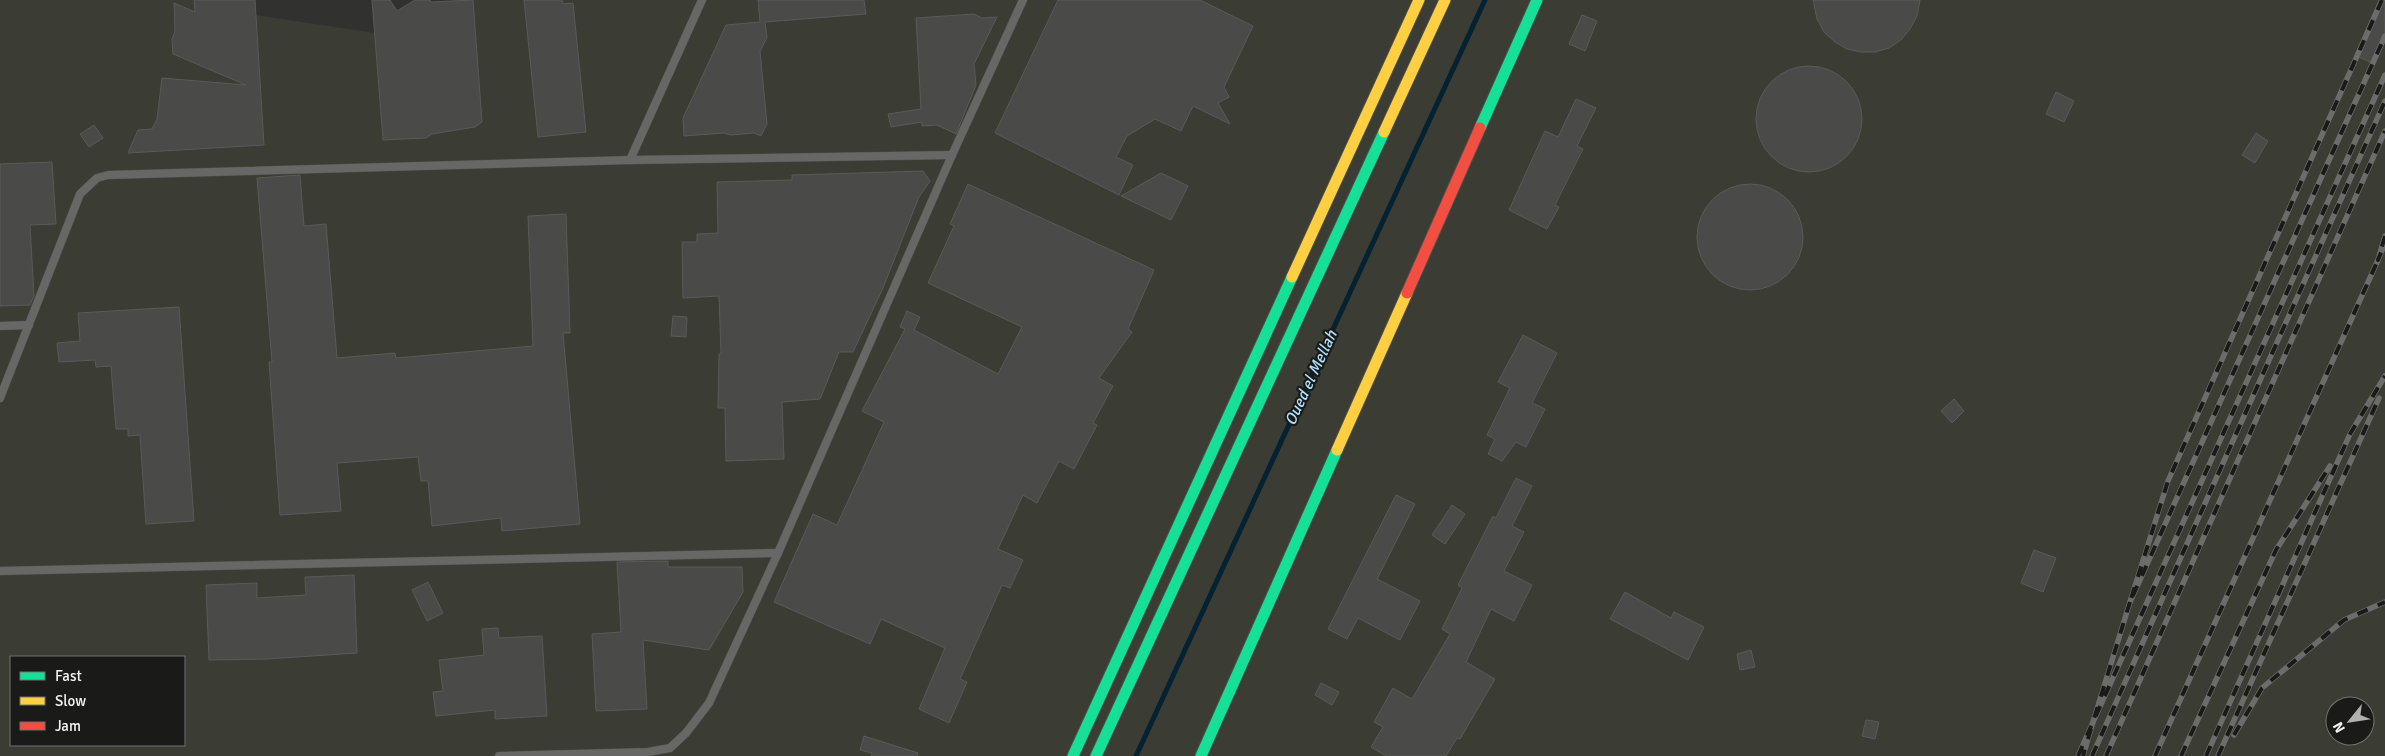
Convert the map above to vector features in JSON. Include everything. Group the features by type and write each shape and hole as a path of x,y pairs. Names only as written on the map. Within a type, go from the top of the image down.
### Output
{"main road":[{"path":"1073,756 1419,0"},
{"path":"1096,756 1445,0"},
{"path":"1201,756 1537,0"}],"lane":[{"path":"630,160 702,0"},
{"path":"499,756 648,752 670,748 686,733 709,703 778,553 952,155 1023,0"},
{"path":"0,398 80,194 97,178 108,175 630,160 952,155"},
{"path":"0,326 29,326"},
{"path":"0,571 778,553"}],"shaded area":[{"path":"0,0 248,0 249,14 408,38 451,0 2385,0 2385,756 0,756"}],"building":[{"path":"194,0 255,0 264,145 128,153 138,130 152,129 157,119 162,78 246,85 173,54 172,39 175,31 174,3 195,12"},
{"path":"372,0 390,0 397,11 415,0 430,0 431,2 473,0 482,122 475,127 432,134 426,138 383,140"},
{"path":"524,0 562,0 563,4 573,3 586,132 538,137"},
{"path":"758,0 864,0 866,14 765,22 767,38 760,51 767,124 761,136 754,133 730,135 724,133 684,136 683,118 726,25 760,22"},
{"path":"1058,0 1200,0 1253,26 1224,87 1229,97 1218,103 1230,124 1193,106 1181,131 1155,119 1127,136 1116,157 1133,165 1119,195 995,133"},
{"path":"1813,0 1920,0 1917,16 1901,40 1889,48 1875,52 1861,52 1847,49 1835,42 1824,32 1817,19"},
{"path":"2379,0 2385,0 2385,39 2374,64 2355,55"},
{"path":"974,14 982,18 997,17 974,64 976,85 956,134 937,125 922,126 922,122 891,127 888,114 921,109 916,18"},
{"path":"1582,15 1597,21 1585,51 1569,44"},
{"path":"1809,66 1829,70 1846,82 1858,99 1862,119 1858,139 1846,156 1829,168 1809,172 1789,168 1772,156 1760,139 1756,119 1760,99 1772,82 1789,70"},
{"path":"2056,92 2074,101 2064,122 2046,114"},
{"path":"1576,99 1596,108 1577,146 1583,149 1555,205 1559,207 1547,229 1509,210 1545,131 1558,137"},
{"path":"94,125 103,138 89,147 80,134"},
{"path":"2256,133 2268,141 2255,163 2242,155"},
{"path":"52,162 56,224 30,225 34,296 30,305 0,306 0,164"},
{"path":"923,171 930,181 919,197 883,288 853,352 839,352 820,399 782,402 784,459 726,461 725,408 718,408 719,354 721,354 719,296 683,298 682,242 697,242 697,234 718,233 717,182 792,180 792,175"},
{"path":"1161,173 1188,186 1171,220 1121,196"},
{"path":"300,175 304,226 326,224 337,358 395,353 396,358 533,346 528,216 566,214 570,333 563,333 580,524 502,531 501,518 432,526 428,481 421,481 418,457 337,463 341,511 280,515 269,362 272,362 257,178"},
{"path":"968,184 1154,270 1128,329 1132,332 1099,378 1113,386 1093,423 1097,425 1074,469 1059,461 1037,503 1023,495 998,549 1023,560 1010,588 1002,585 960,679 967,682 949,723 919,709 945,648 881,619 870,644 774,602 813,514 837,525 884,422 862,411 905,329 900,327 907,311 920,317 914,330 998,374 1022,327 928,283 954,226 950,224"},
{"path":"1750,184 1770,188 1787,200 1799,217 1803,237 1799,257 1787,274 1770,286 1750,290 1730,286 1713,274 1701,257 1697,237 1701,217 1713,200 1730,188"},
{"path":"179,307 194,521 146,524 140,435 128,436 128,429 116,429 111,366 96,367 95,360 59,362 57,343 80,341 78,313"},
{"path":"673,316 687,317 686,337 671,336"},
{"path":"1523,335 1557,353 1532,403 1545,409 1526,447 1516,442 1502,461 1488,454 1495,439 1487,435 1510,388 1498,382"},
{"path":"1954,399 1964,411 1952,423 1941,411"},
{"path":"1516,478 1532,486 1512,526 1524,532 1504,571 1532,585 1514,621 1491,609 1466,662 1495,679 1460,739 1457,738 1446,756 1386,756 1371,747 1383,727 1374,722 1393,688 1412,699 1450,634 1442,629 1462,588 1458,585 1493,516 1496,518"},
{"path":"1396,495 1415,504 1377,579 1420,601 1400,640 1358,618 1347,639 1328,629"},
{"path":"1452,505 1465,514 1445,544 1432,535"},
{"path":"2034,550 2056,558 2043,592 2021,583"},
{"path":"668,561 668,567 742,567 743,592 709,650 643,640 647,709 596,711 592,634 621,632 617,562"},
{"path":"354,575 357,653 267,659 209,660 206,585 257,583 257,598 306,595 305,577"},
{"path":"428,582 443,613 427,621 412,590"},
{"path":"1625,592 1671,618 1674,612 1704,627 1688,660 1610,619"},
{"path":"498,628 499,638 542,636 547,716 495,719 495,710 436,716 433,692 443,691 439,660 484,655 482,629"},
{"path":"1751,650 1755,667 1740,670 1737,654"},
{"path":"1321,683 1339,692 1332,705 1315,695"},
{"path":"1866,720 1879,722 1875,739 1862,736"},
{"path":"864,736 918,753 917,756 871,756 872,753 860,750"}],"waterway":[{"name":"Oued el Mellah","path":"1136,756 1485,0"}],"railway":[{"path":"2382,0 2168,481 2130,602 2385,36"},
{"path":"2130,602 2093,722 2385,75"},
{"path":"2092,756 2385,101"},
{"path":"2106,756 2385,131"},
{"path":"2385,236 2378,260 2385,243"},
{"path":"2155,756 2378,260"},
{"path":"2206,756 2350,434 2385,376"},
{"path":"2218,756 2379,398"},
{"path":"2181,756 2276,550 2330,466"},
{"path":"2234,735 2262,688 2344,620 2385,602"},
{"path":"2078,756 2093,722 2083,756"}],"traffic: fast":[{"path":"1480,128 1537,0"},
{"path":"1096,756 1384,132"},
{"path":"1073,756 1292,277"},
{"path":"1201,756 1337,450"}],"traffic: slow":[{"path":"1292,277 1419,0"},
{"path":"1384,132 1445,0"},
{"path":"1337,450 1407,293"}],"traffic: jam":[{"path":"1407,293 1480,128"}]}
